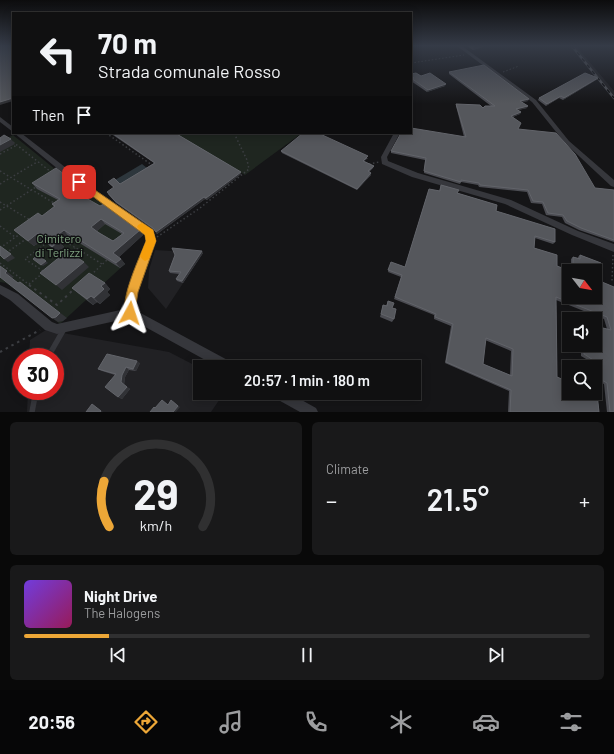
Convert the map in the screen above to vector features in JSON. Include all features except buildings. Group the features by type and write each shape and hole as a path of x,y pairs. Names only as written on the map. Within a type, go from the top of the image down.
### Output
{"street":[{"path":"486,65 534,101 567,142 614,184"},
{"path":"0,119 12,129"},
{"path":"18,134 150,237 132,292 130,313"},
{"path":"396,134 384,157 385,162 415,175 508,202 575,233 614,248"},
{"path":"0,290 14,297 49,326 57,329 130,313 216,360"},
{"path":"290,400 312,412"}],"lane":[{"path":"53,348 64,328"},
{"path":"32,412 34,400"}],"path":[{"path":"498,74 519,66"},
{"path":"107,134 156,168"},
{"path":"150,237 200,208 249,169 247,160 234,134"},
{"path":"13,142 55,175"},
{"path":"0,154 17,145"},
{"path":"365,164 380,161 385,162"},
{"path":"0,184 37,162"},
{"path":"0,171 59,206"},
{"path":"0,210 38,186"},
{"path":"0,202 35,223"},
{"path":"0,226 15,237"},
{"path":"0,248 20,233"},
{"path":"2,256 31,236"},
{"path":"63,240 102,264"},
{"path":"29,284 45,272 25,260 48,242"},
{"path":"63,257 75,248"},
{"path":"614,248 612,281 614,281"},
{"path":"85,280 107,260"},
{"path":"0,264 57,305 80,285"},
{"path":"0,352 49,326"}],"shaded area":[{"path":"586,65 592,65 614,91 614,100"},
{"path":"142,164 147,168 121,184 115,180"},
{"path":"155,250 203,253 166,309 148,288 149,270"},
{"path":"46,330 169,352 193,364 193,400 219,400 211,412 27,412 28,400 64,400 64,348 30,348 30,340"}],"green space":[{"path":"175,134 301,134 245,175"},
{"name":"Cimitero di Terlizzi","path":"13,135 77,187 144,234 117,258 125,264 103,284 110,289 107,292 110,295 100,304 97,302 93,305 86,300 60,324 6,283 0,282 0,142"}],"railway":[{"path":"588,65 614,98"}],"slow traffic":[{"path":"142,227 150,233 151,241 145,256"}],"route":[{"path":"79,182 150,233 151,241 132,292 130,313"}]}
